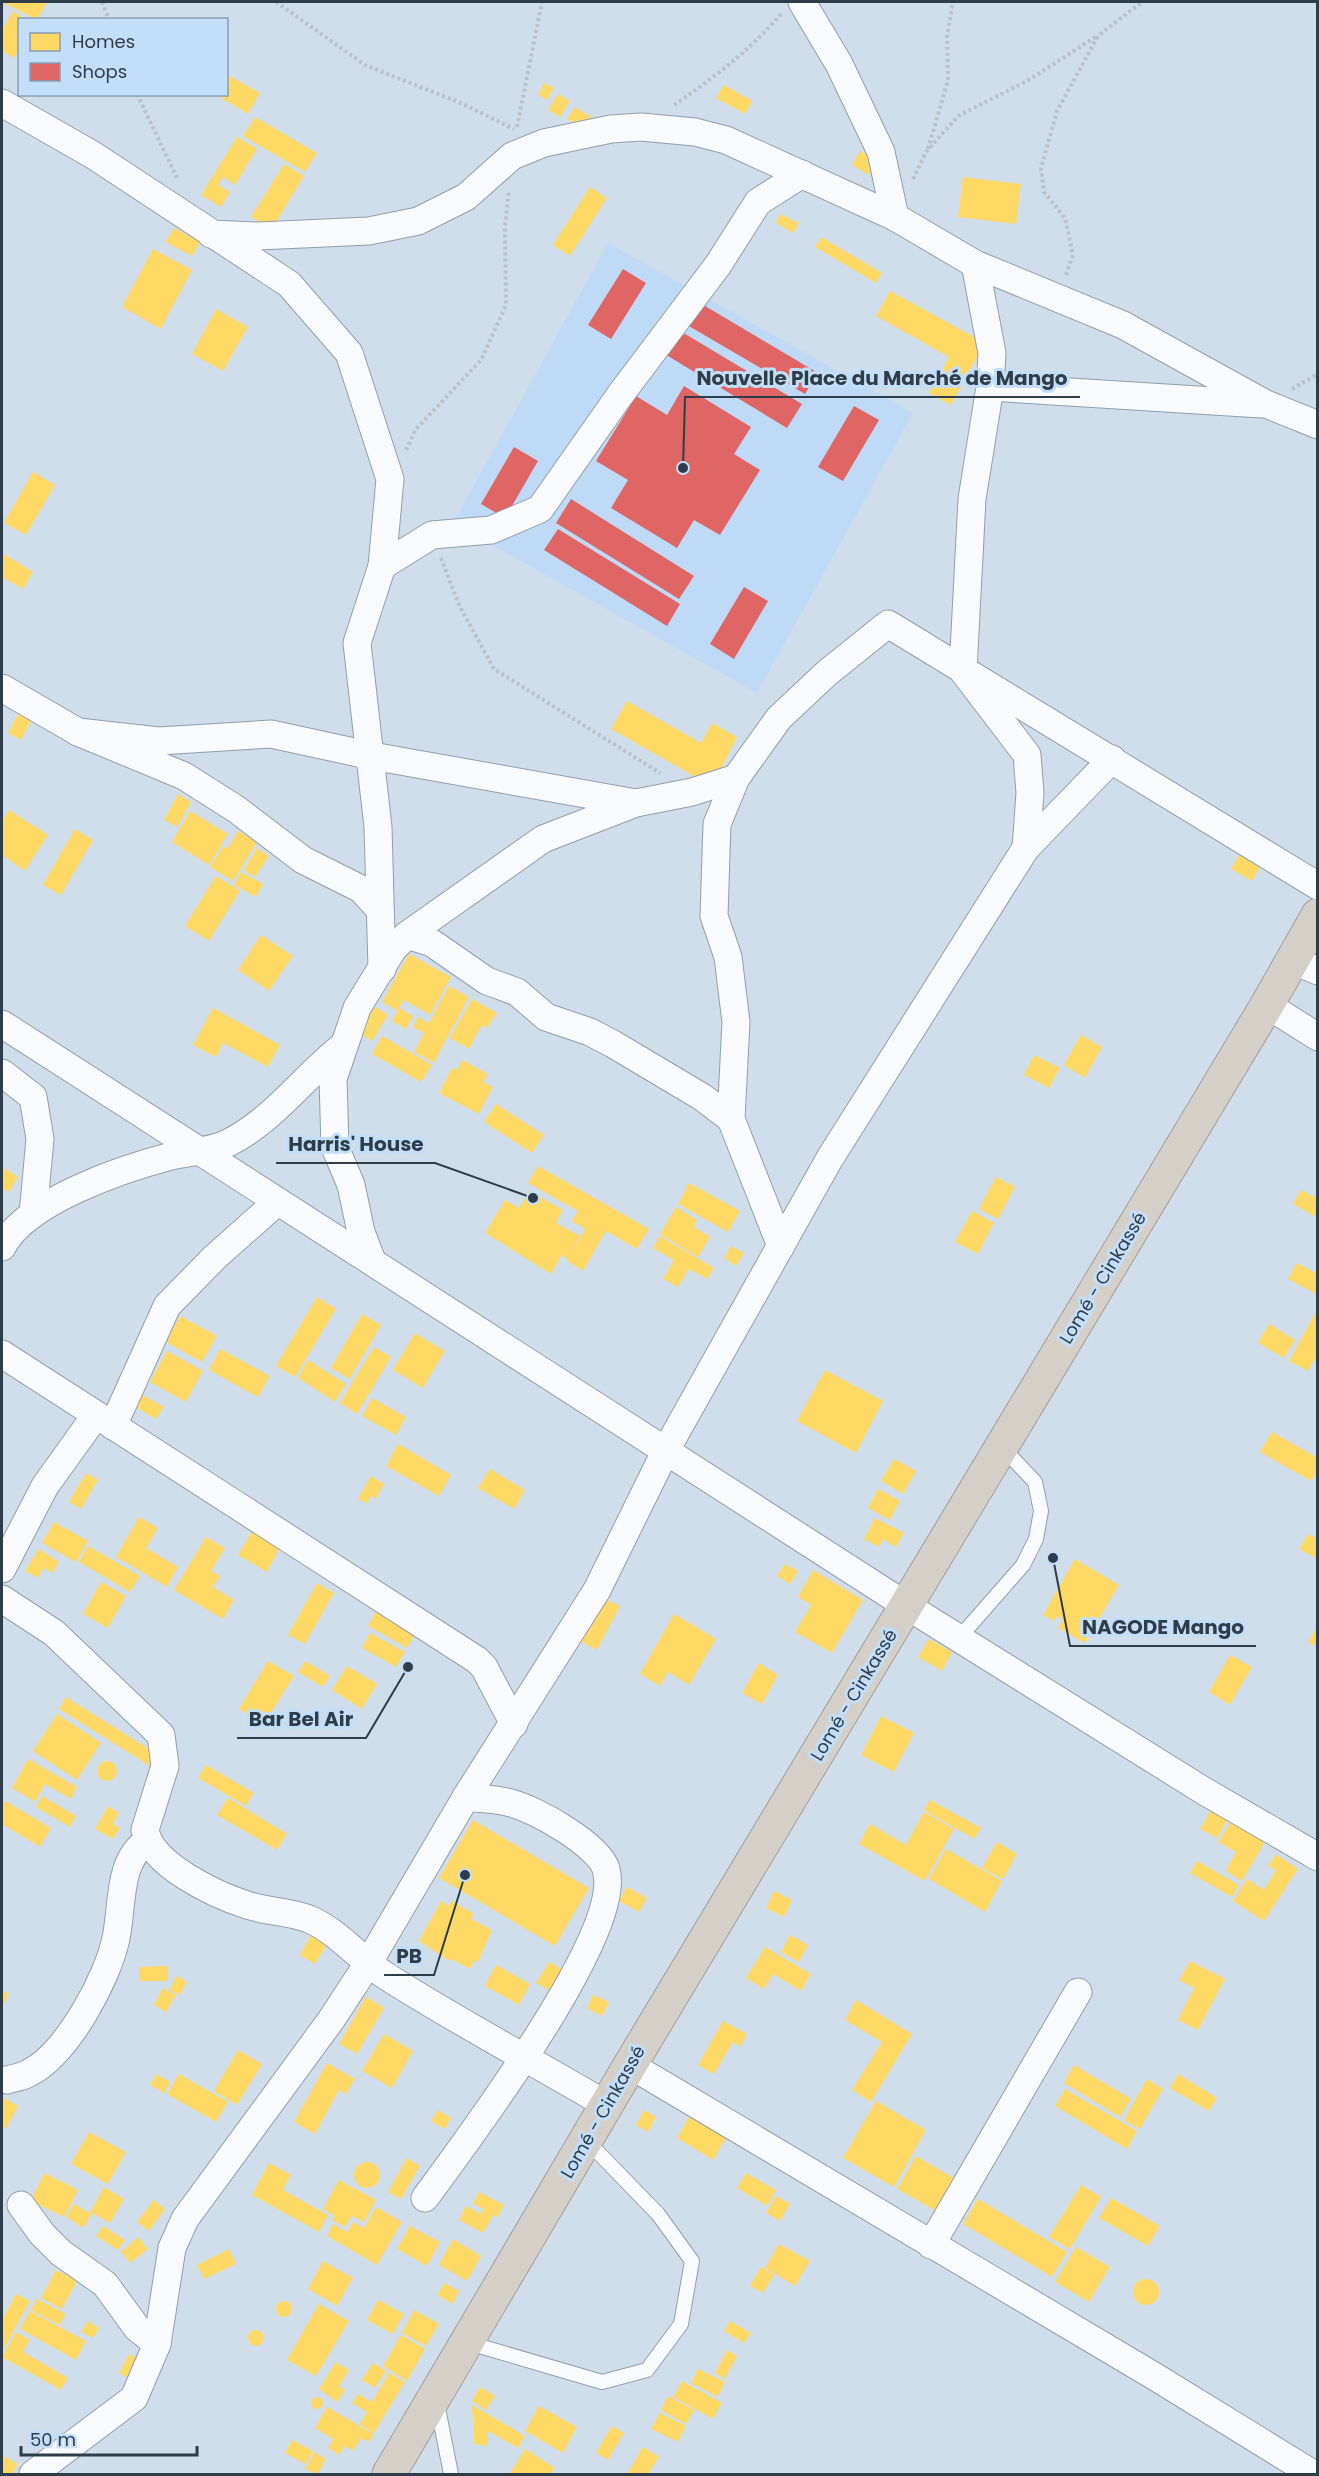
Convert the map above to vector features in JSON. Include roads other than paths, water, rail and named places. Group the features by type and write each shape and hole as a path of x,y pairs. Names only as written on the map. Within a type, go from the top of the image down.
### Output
{"highway":[{"name":"Lomé - Cinkassé","path":"389,2475 469,2343 630,2065 908,1606 1267,1005 1305,966 1317,915"}],"street":[{"path":"794,6 839,64 881,152 895,217"},
{"path":"2,103 93,155 289,284 349,353 390,479 382,566 357,643 372,756 378,827 382,969"},
{"path":"211,234 258,236 369,231 418,221 466,197 514,143 641,127 695,132 726,140 895,217 975,264 1123,325 1266,404 1317,425"},
{"path":"382,566 432,535 491,530 540,509 620,395 718,265 759,202 802,174"},
{"path":"975,264 992,353 990,387 972,499 963,670 1027,755 1030,793 1026,848"},
{"path":"990,387 1266,404"},
{"path":"781,1246 731,1119 736,1022 728,957 714,916 717,824 736,778 779,718 827,673 888,624 1317,886"},
{"path":"2,688 78,732 184,776 236,809 303,860 361,889 380,910"},
{"path":"78,732 159,741 271,734 372,756 636,803"},
{"path":"33,2475 134,2398 157,2344 165,2280 172,2248 185,2219 331,2020 369,1962 466,1797 597,1590 666,1450 830,1158 1026,848 1112,759"},
{"path":"372,1261 362,1232 351,1185 335,1148 333,1078 357,1008 393,949 407,935 543,839 636,803 692,792 736,778"},
{"path":"407,935 432,943 487,981 517,992 546,1017 590,1032 613,1044 702,1097 731,1119"},
{"path":"1267,1005 1317,1037"},
{"path":"2,1024 908,1606 1204,1791 1317,1857"},
{"path":"4,1241 33,1214 73,1192 144,1163 226,1144 247,1132 344,1046"},
{"path":"2,1073 33,1096 40,1139 33,1214"},
{"path":"2,1569 45,1486 105,1420 167,1306 215,1257 277,1202"},
{"path":"2,1354 477,1660 484,1667 514,1724"},
{"path":"2,1599 54,1633 160,1735 165,1766 145,1830 147,1841 176,1871 218,1894 249,1906 294,1913 313,1921 338,1937 384,1975 607,2105"},
{"path":"425,2199 526,2058 592,1941 606,1907 606,1869 591,1846 544,1818 513,1803 466,1797"},
{"path":"7,2080 29,2073 50,2057 62,2043 100,1983 109,1966 116,1939 124,1878 130,1859 138,1847 147,1841"},
{"path":"931,2245 1078,1992"},
{"path":"630,2065 1154,2376 1313,2475"},
{"path":"21,2205 42,2234 78,2266 105,2283 137,2328 157,2344"}],"lane":[{"path":"959,1638 1023,1564 1036,1539 1041,1511 1035,1482 1001,1447"},
{"path":"469,2343 602,2382 647,2370 681,2324 692,2261 658,2214 587,2140"},
{"path":"436,2398 451,2475"}],"place":[{"name":"Nouvelle Place du Marché de Mango","path":"683,468"},
{"name":"Harris' House","path":"533,1198"},
{"name":"NAGODE Mango","path":"1053,1558"},
{"name":"Bar Bel Air","path":"408,1667"},
{"name":"PB","path":"465,1875"}]}
